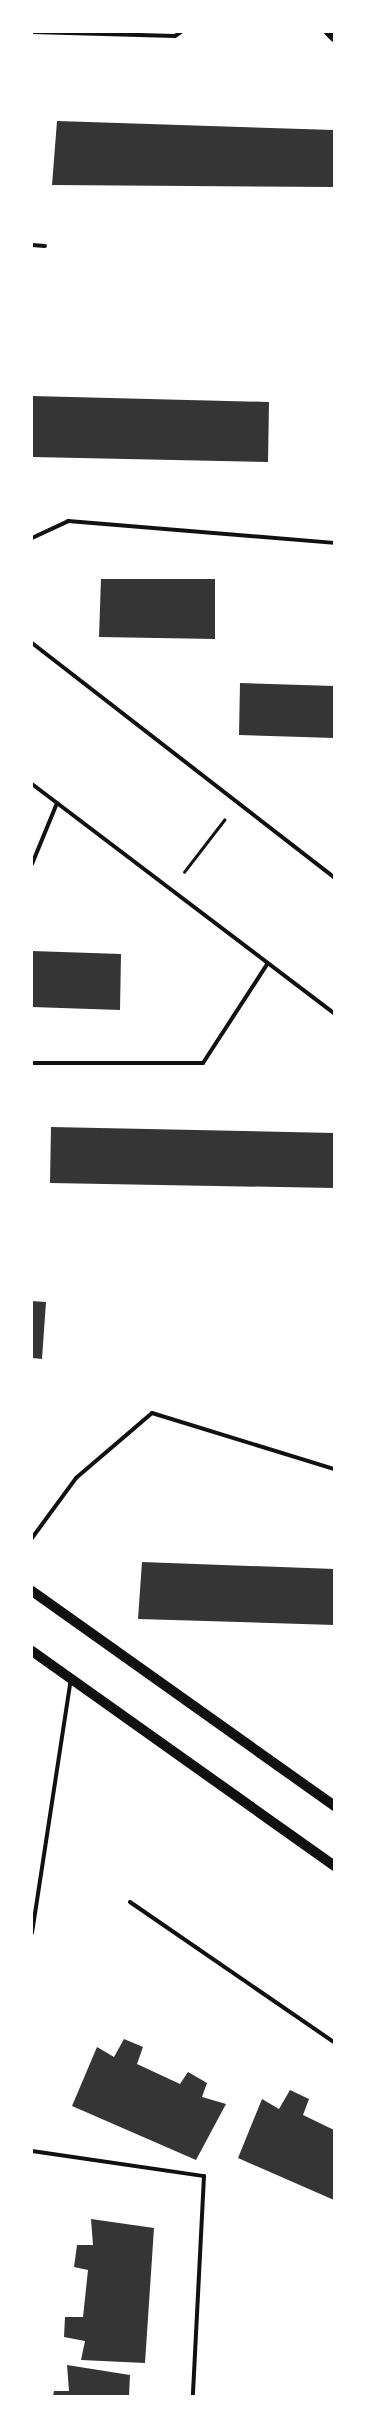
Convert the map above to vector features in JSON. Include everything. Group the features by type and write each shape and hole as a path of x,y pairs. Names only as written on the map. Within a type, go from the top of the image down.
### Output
{"main road":[{"path":"328,32 334,38"},
{"path":"32,1591 334,1806"},
{"path":"32,1651 334,1866"}],"street":[{"path":"32,32 174,36 181,32"},
{"path":"32,245 45,246"},
{"path":"32,538 68,521 334,543"},
{"path":"32,643 334,877"},
{"path":"32,784 334,1013"},
{"path":"32,864 57,803"},
{"path":"32,1063 203,1063 268,963"},
{"path":"32,1538 76,1478 152,1413 334,1469"},
{"path":"32,1933 71,1679"},
{"path":"130,1902 334,2042"},
{"path":"32,2151 204,2176 193,2396"}],"path":[{"path":"170,889 238,803"}],"building":[{"path":"57,121 334,130 334,187 52,185"},
{"path":"32,396 269,402 268,462 32,457"},
{"path":"101,579 215,579 215,639 99,637"},
{"path":"240,683 334,686 334,738 239,735"},
{"path":"32,951 121,954 120,1010 32,1007"},
{"path":"51,1127 334,1133 334,1188 50,1183"},
{"path":"32,1301 46,1302 42,1359 32,1358"},
{"path":"142,1562 334,1569 334,1625 138,1619"},
{"path":"124,2039 143,2047 137,2064 180,2084 188,2072 207,2083 202,2097 226,2104 196,2160 72,2106 97,2047 114,2057"},
{"path":"290,2090 309,2099 303,2115 334,2130 334,2200 238,2158 262,2099 279,2109"},
{"path":"91,2219 154,2228 145,2363 81,2360 85,2341 64,2337 65,2317 83,2317 88,2270 74,2267 77,2245 93,2245"},
{"path":"67,2365 130,2375 129,2396 53,2396 54,2391 69,2391"}]}
